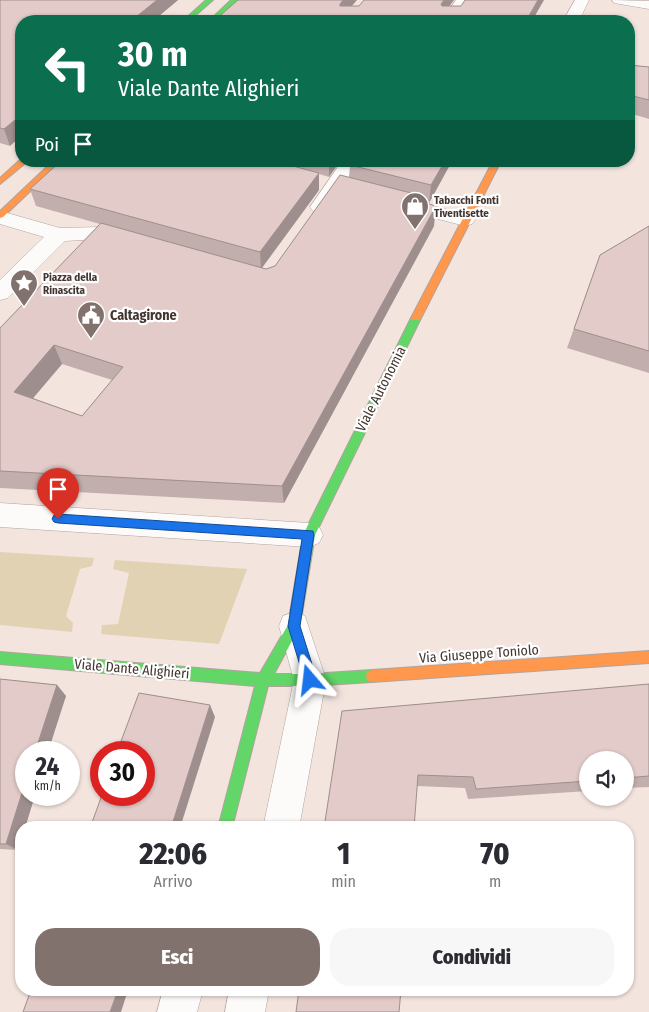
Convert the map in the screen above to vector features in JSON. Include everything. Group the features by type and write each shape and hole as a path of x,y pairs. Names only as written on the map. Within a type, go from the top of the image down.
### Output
{"street":[{"path":"193,15 210,0"},
{"path":"219,15 235,0"},
{"path":"453,15 464,0"},
{"path":"574,15 582,0"},
{"path":"618,0 649,5"},
{"path":"0,182 17,167"},
{"path":"52,167 0,216 60,235 100,233 149,247"},
{"path":"307,225 348,167"},
{"name":"Viale Autonomia","path":"227,821 263,680 294,626 308,535 465,220 494,167"},
{"path":"384,198 465,220"},
{"path":"0,294 60,235"},
{"path":"0,515 308,535"},
{"name":"Viale Autonomia","path":"282,821 310,680 294,626"},
{"name":"Viale Dante Alighieri","path":"0,658 263,680"},
{"name":"Via Giuseppe Toniolo","path":"263,680 310,680 649,658"},
{"path":"177,1012 181,996"},
{"path":"245,1012 248,996"}],"shaded area":[{"path":"0,552 94,558 92,566 80,569 66,616 73,623 72,632 0,625"},
{"path":"115,560 247,569 219,644 101,634 102,625 118,624 129,573 113,569"}],"building":[{"path":"0,0 157,0 138,15 15,15 15,120 4,129 0,128"},
{"path":"238,0 343,0 340,6 359,6 364,0 444,0 441,4 442,6 461,6 465,0 538,0 529,15 221,15"},
{"path":"635,66 649,67 649,100 635,96"},
{"path":"54,167 296,167 319,173 260,252 30,189"},
{"path":"358,167 442,167 431,185"},
{"path":"340,175 423,196 420,201 436,206 282,486 0,471 0,328 101,223 266,269 275,266","holes":["54,345 123,367 82,416 14,392"]},
{"path":"649,226 649,351 574,329 600,255"},
{"path":"0,679 57,685 39,741 15,741 15,806 18,806 6,844 0,844"},
{"path":"649,684 649,776 634,777 634,751 579,751 579,782 476,789 473,777 418,775 415,821 325,821 342,711"},
{"path":"139,693 210,705 173,821 93,821 98,806 155,806 155,741 121,741"},
{"path":"29,996 116,996 110,1012 23,1012"},
{"path":"298,996 400,996 399,1012 296,1012"}],"traffic: fast":[{"path":"193,15 210,0"},
{"path":"219,15 235,0"},
{"path":"227,821 263,680 294,626 309,535 416,318"},
{"path":"0,658 263,680 310,680 372,676"}],"traffic: slow":[{"path":"0,182 17,167"},
{"path":"0,215 52,167"},
{"path":"416,318 494,167"},
{"path":"372,676 649,657"}],"place":[{"name":"Tabacchi Fonti Tiventisette","path":"415,230"},
{"name":"Piazza della Rinascita","path":"24,307"},
{"name":"Caltagirone","path":"91,339"}],"route":[{"path":"58,519 308,535 294,626 310,680"}]}
